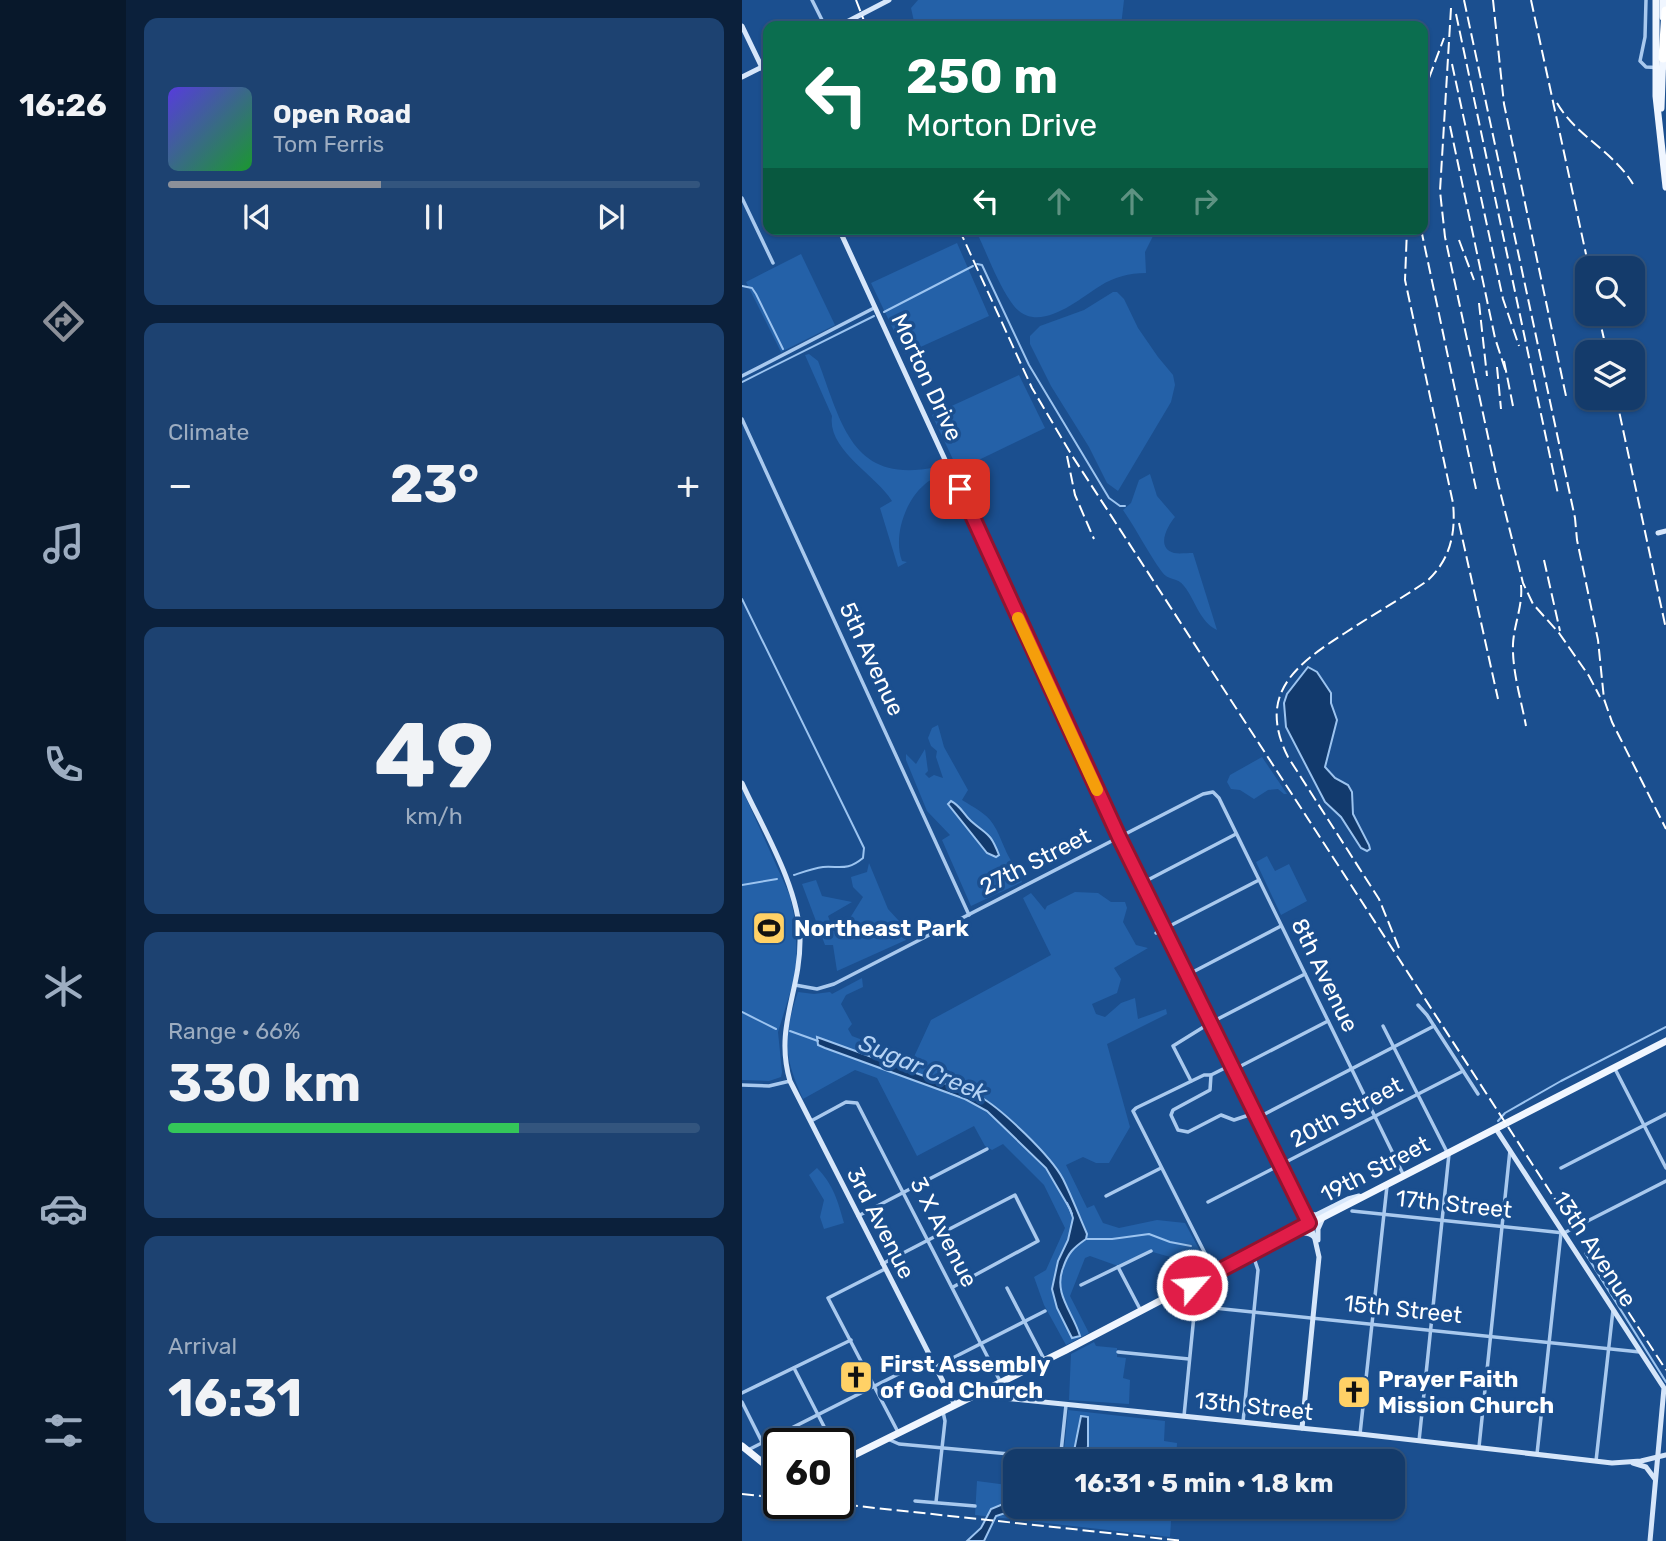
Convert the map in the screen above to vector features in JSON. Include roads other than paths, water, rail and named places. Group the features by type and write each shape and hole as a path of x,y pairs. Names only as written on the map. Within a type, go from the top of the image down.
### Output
{"highway":[{"path":"1662,66 1666,11"}],"main road":[{"path":"1656,0 1662,66"},
{"path":"1663,0 1662,116 1666,187"},
{"name":"19th Street","path":"854,1453 1045,1361 1666,1041"},
{"path":"745,1448 763,1463"}],"street":[{"path":"812,0 822,21"},
{"path":"849,21 889,0"},
{"path":"1646,0 1646,28 1640,61 1646,67 1662,66"},
{"path":"742,26 755,53 763,61"},
{"path":"750,73 756,64 755,53"},
{"path":"742,77 763,67"},
{"path":"750,73 758,72 763,76"},
{"path":"742,198 773,263"},
{"name":"Morton Drive","path":"842,235 1119,837 1316,1239 1318,1250 1302,1428"},
{"path":"742,376 876,307"},
{"name":"5th Avenue","path":"742,419 969,915"},
{"path":"1658,533 1666,531"},
{"path":"742,783 793,898 800,935 795,985"},
{"name":"27th Street","path":"795,985 812,989 828,987 1207,792 1213,792"},
{"name":"8th Avenue","path":"1213,792 1219,798 1404,1175"},
{"path":"1114,826 1123,831 1136,829"},
{"path":"1142,883 1236,834"},
{"path":"1156,933 1259,880"},
{"path":"1187,975 1281,926"},
{"path":"1191,1082 1173,1046 1210,1023 1306,974"},
{"name":"3rd Avenue","path":"795,985 785,1028 783,1053 790,1081 955,1405"},
{"path":"1418,1005 1478,1094"},
{"path":"1215,1273 1133,1111 1207,1074 1232,1068 1328,1021"},
{"path":"1383,1026 1448,1153 1419,1441"},
{"path":"1211,1075 1210,1090 1173,1110 1171,1115 1178,1130 1185,1133 1221,1115 1234,1121 1256,1115 1434,1026"},
{"path":"1614,1067 1666,1168"},
{"name":"20th Street","path":"1208,1202 1463,1071"},
{"path":"742,1084 769,1086 790,1081"},
{"name":"3 X Avenue","path":"809,1122 846,1102 853,1101 860,1107 981,1343 998,1384"},
{"path":"1561,1168 1666,1114"},
{"name":"13th Avenue","path":"1496,1129 1665,1390 1656,1458 1650,1541"},
{"path":"858,1216 987,1149"},
{"path":"1479,1447 1510,1150"},
{"path":"1106,1196 1161,1168"},
{"path":"1537,1454 1562,1233 1666,1181"},
{"path":"1360,1434 1387,1184"},
{"path":"1301,1205 1310,1214 1316,1215 1348,1199 1369,1194"},
{"path":"899,1433 828,1298 928,1240 1015,1195 1038,1241 953,1287"},
{"path":"1291,1232 1301,1219 1301,1205"},
{"name":"17th Street","path":"1352,1210 1562,1233"},
{"path":"1318,1250 1318,1229 1326,1216"},
{"path":"1243,1422 1258,1270 1253,1254 1301,1233 1309,1233 1316,1239"},
{"path":"1081,1285 1151,1251"},
{"path":"1118,1267 1141,1311"},
{"path":"1184,1416 1196,1295 1192,1285"},
{"path":"1007,1288 1045,1361"},
{"name":"15th Street","path":"1164,1299 1169,1303 1640,1352"},
{"path":"1596,1461 1613,1309"},
{"path":"935,1367 1045,1311"},
{"path":"742,1393 852,1340"},
{"path":"1118,1352 1189,1359"},
{"path":"745,1448 762,1443 819,1415 930,1357"},
{"path":"794,1368 825,1428"},
{"path":"998,1384 998,1394 1004,1397"},
{"name":"13th Street","path":"979,1393 984,1396 1360,1434 1612,1463 1656,1458 1666,1454"},
{"path":"742,1402 762,1443"},
{"path":"888,1438 899,1444 1057,1458 1061,1452 1066,1403"},
{"path":"936,1502 945,1420 943,1412"},
{"path":"1658,1441 1666,1448"},
{"path":"1630,1462 1646,1467 1656,1480"},
{"path":"915,1501 975,1506"}],"waterway":[{"path":"977,264 982,265 1029,365 1109,498 1120,506 1125,506"},
{"path":"884,312 973,266"},
{"path":"742,286 752,288 756,294 783,349"},
{"path":"742,382 874,316"},
{"path":"742,599 864,848 863,858 853,865 820,868 794,875"},
{"path":"742,885 777,879"},
{"name":"Sugar Creek","path":"742,1012 776,1029"},
{"path":"1498,1121 1505,1113 1561,1081 1666,1027"},
{"name":"Sugar Creek","path":"790,1031 818,1041"},
{"name":"Sugar Creek","path":"1067,1203 1072,1214"},
{"path":"1087,1239 1149,1234 1191,1246"},
{"path":"1585,1253 1666,1382"}],"railway":[{"path":"856,0 864,21"},
{"path":"1464,0 1575,518 1577,540 1598,640 1604,699 1612,722 1666,829"},
{"path":"1493,0 1504,104 1566,396"},
{"path":"1531,0 1586,256"},
{"path":"1451,8 1440,191 1445,237 1498,483 1523,583 1533,604 1559,633 1600,697"},
{"path":"1456,14 1558,494"},
{"path":"1428,81 1444,38"},
{"path":"1452,64 1503,299 1519,346"},
{"path":"1557,103 1574,125 1615,162 1633,184"},
{"path":"1450,126 1495,338 1506,372"},
{"path":"962,235 1032,388 1071,454 1666,1370"},
{"path":"1399,948 1379,899 1288,757 1279,735 1277,715 1279,698 1297,669 1327,645 1427,581 1441,564 1450,546 1453,503 1405,280 1407,235"},
{"path":"1422,235 1476,489"},
{"path":"1459,240 1474,280"},
{"path":"1479,303 1487,376"},
{"path":"1601,326 1604,340"},
{"path":"1504,361 1513,406"},
{"path":"1497,367 1501,409"},
{"path":"1619,410 1666,629"},
{"path":"1067,456 1075,495 1094,539"},
{"path":"1459,523 1498,699"},
{"path":"1544,560 1560,631"},
{"path":"1521,585 1513,654 1526,726"},
{"path":"742,1494 763,1496"},
{"path":"854,1506 1184,1541"}],"place":[{"name":"Northeast Park","path":"769,928"},
{"name":"First Assembly of God Church","path":"856,1377"},
{"name":"Prayer Faith Mission Church","path":"1354,1392"}]}
